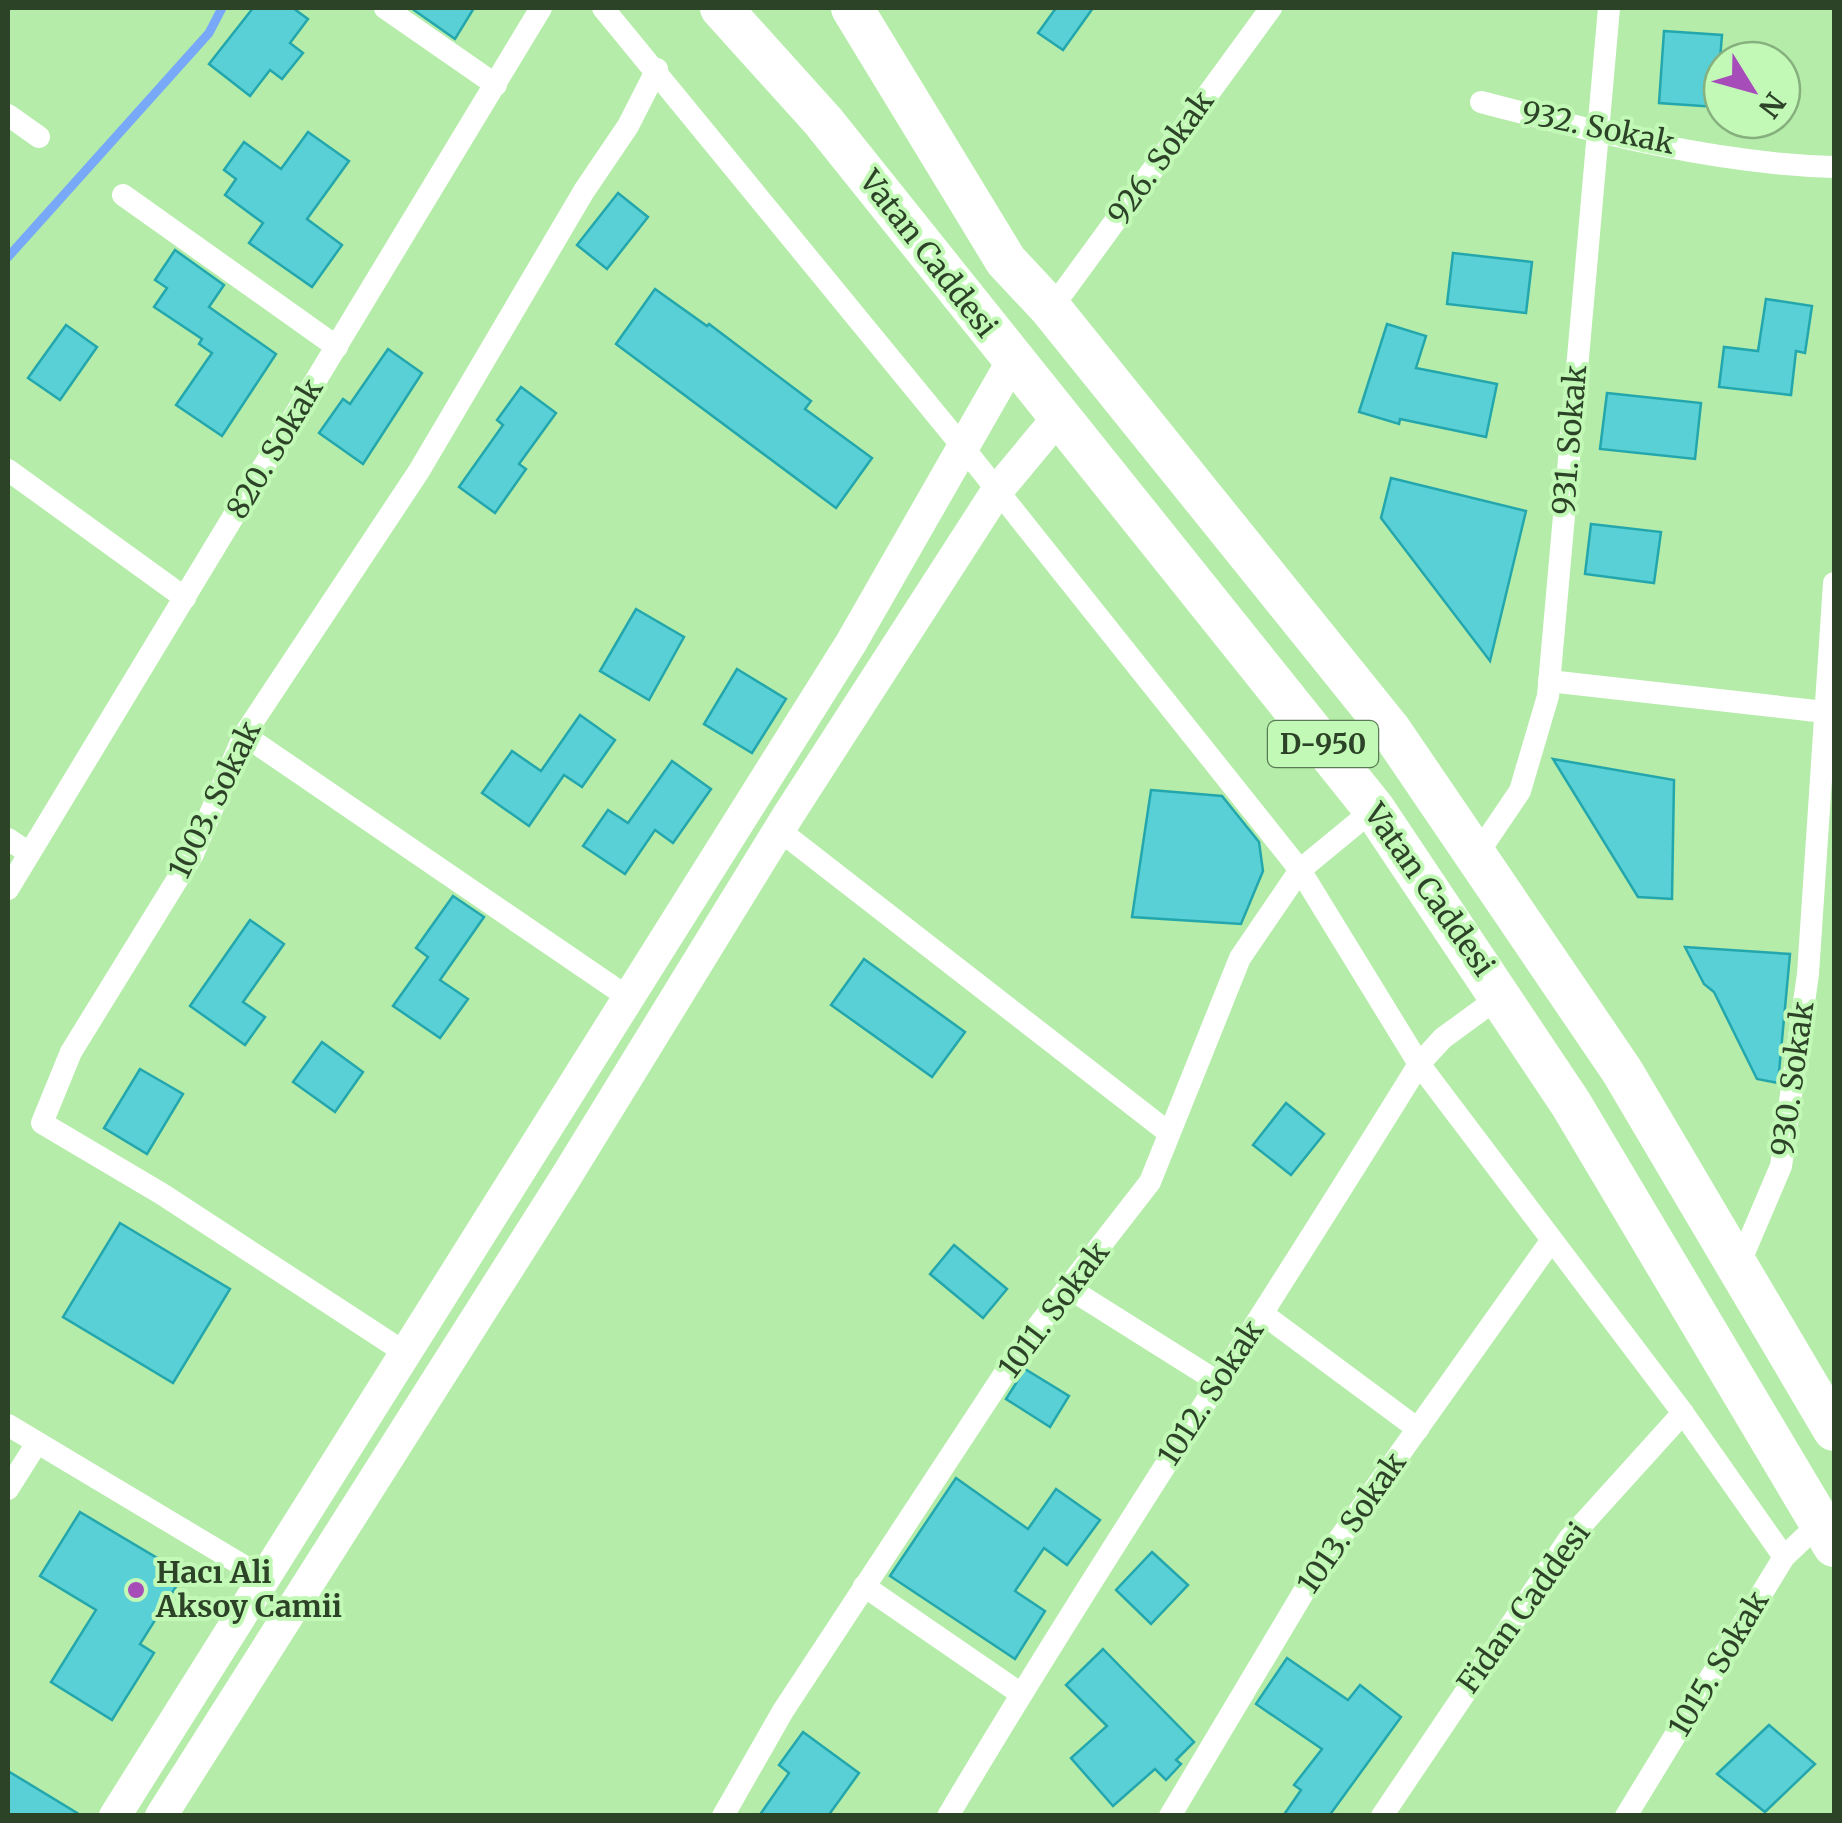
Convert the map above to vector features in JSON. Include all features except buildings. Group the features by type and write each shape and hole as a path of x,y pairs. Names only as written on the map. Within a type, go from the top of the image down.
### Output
{"highway":[{"name":"Vatan Caddesi","path":"721,8 823,121 1374,809 1502,995 1829,1533"},
{"name":"Vatan Caddesi","path":"852,8 1006,261 1050,309 1391,731 1622,1071 1834,1430"}],"street":[{"path":"386,8 496,85"},
{"name":"820. Sokak","path":"8,889 541,8"},
{"path":"604,8 962,446 1300,870 1419,1064 1683,1413 1784,1557"},
{"name":"931. Sokak","path":"1476,856 1520,791 1549,682 1609,8"},
{"name":"926. Sokak","path":"1050,309 1263,10"},
{"name":"1003. Sokak","path":"404,1352 162,1194 42,1123 71,1052 193,854 244,735 419,471 584,191 628,126 657,69"},
{"name":"932. Sokak","path":"1482,102 1596,132 1798,166 1834,166"},
{"path":"8,115 39,137"},
{"path":"122,195 337,346"},
{"path":"115,1816 851,643 1012,360"},
{"path":"160,1816 564,1180 779,830 997,491 1061,414"},
{"path":"8,470 185,598"},
{"name":"930. Sokak","path":"1738,1267 1782,1166 1808,974 1829,713 1834,582"},
{"path":"1549,682 1829,713"},
{"path":"244,735 628,998"},
{"name":"1011. Sokak","path":"722,1816 864,1586 1067,1286 1150,1182 1240,958 1300,870 1374,809"},
{"path":"779,830 1169,1133"},
{"path":"8,839 29,853"},
{"name":"1012. Sokak","path":"948,1816 1020,1694 1419,1064 1443,1038 1502,995"},
{"name":"1013. Sokak","path":"1170,1816 1315,1573 1551,1242"},
{"path":"1067,1286 1218,1382"},
{"path":"1262,1314 1418,1429"},
{"name":"Fidan Caddesi","path":"1382,1816 1569,1539 1683,1413"},
{"path":"8,1425 262,1577"},
{"path":"8,1489 36,1443"},
{"name":"1015. Sokak","path":"1626,1816 1784,1557 1829,1533"},
{"path":"864,1586 1020,1694"}],"waterway":[{"path":"8,257 209,33 222,8"}],"place":[{"name":"Hacı Ali Aksoy Camii","path":"136,1590"}]}
